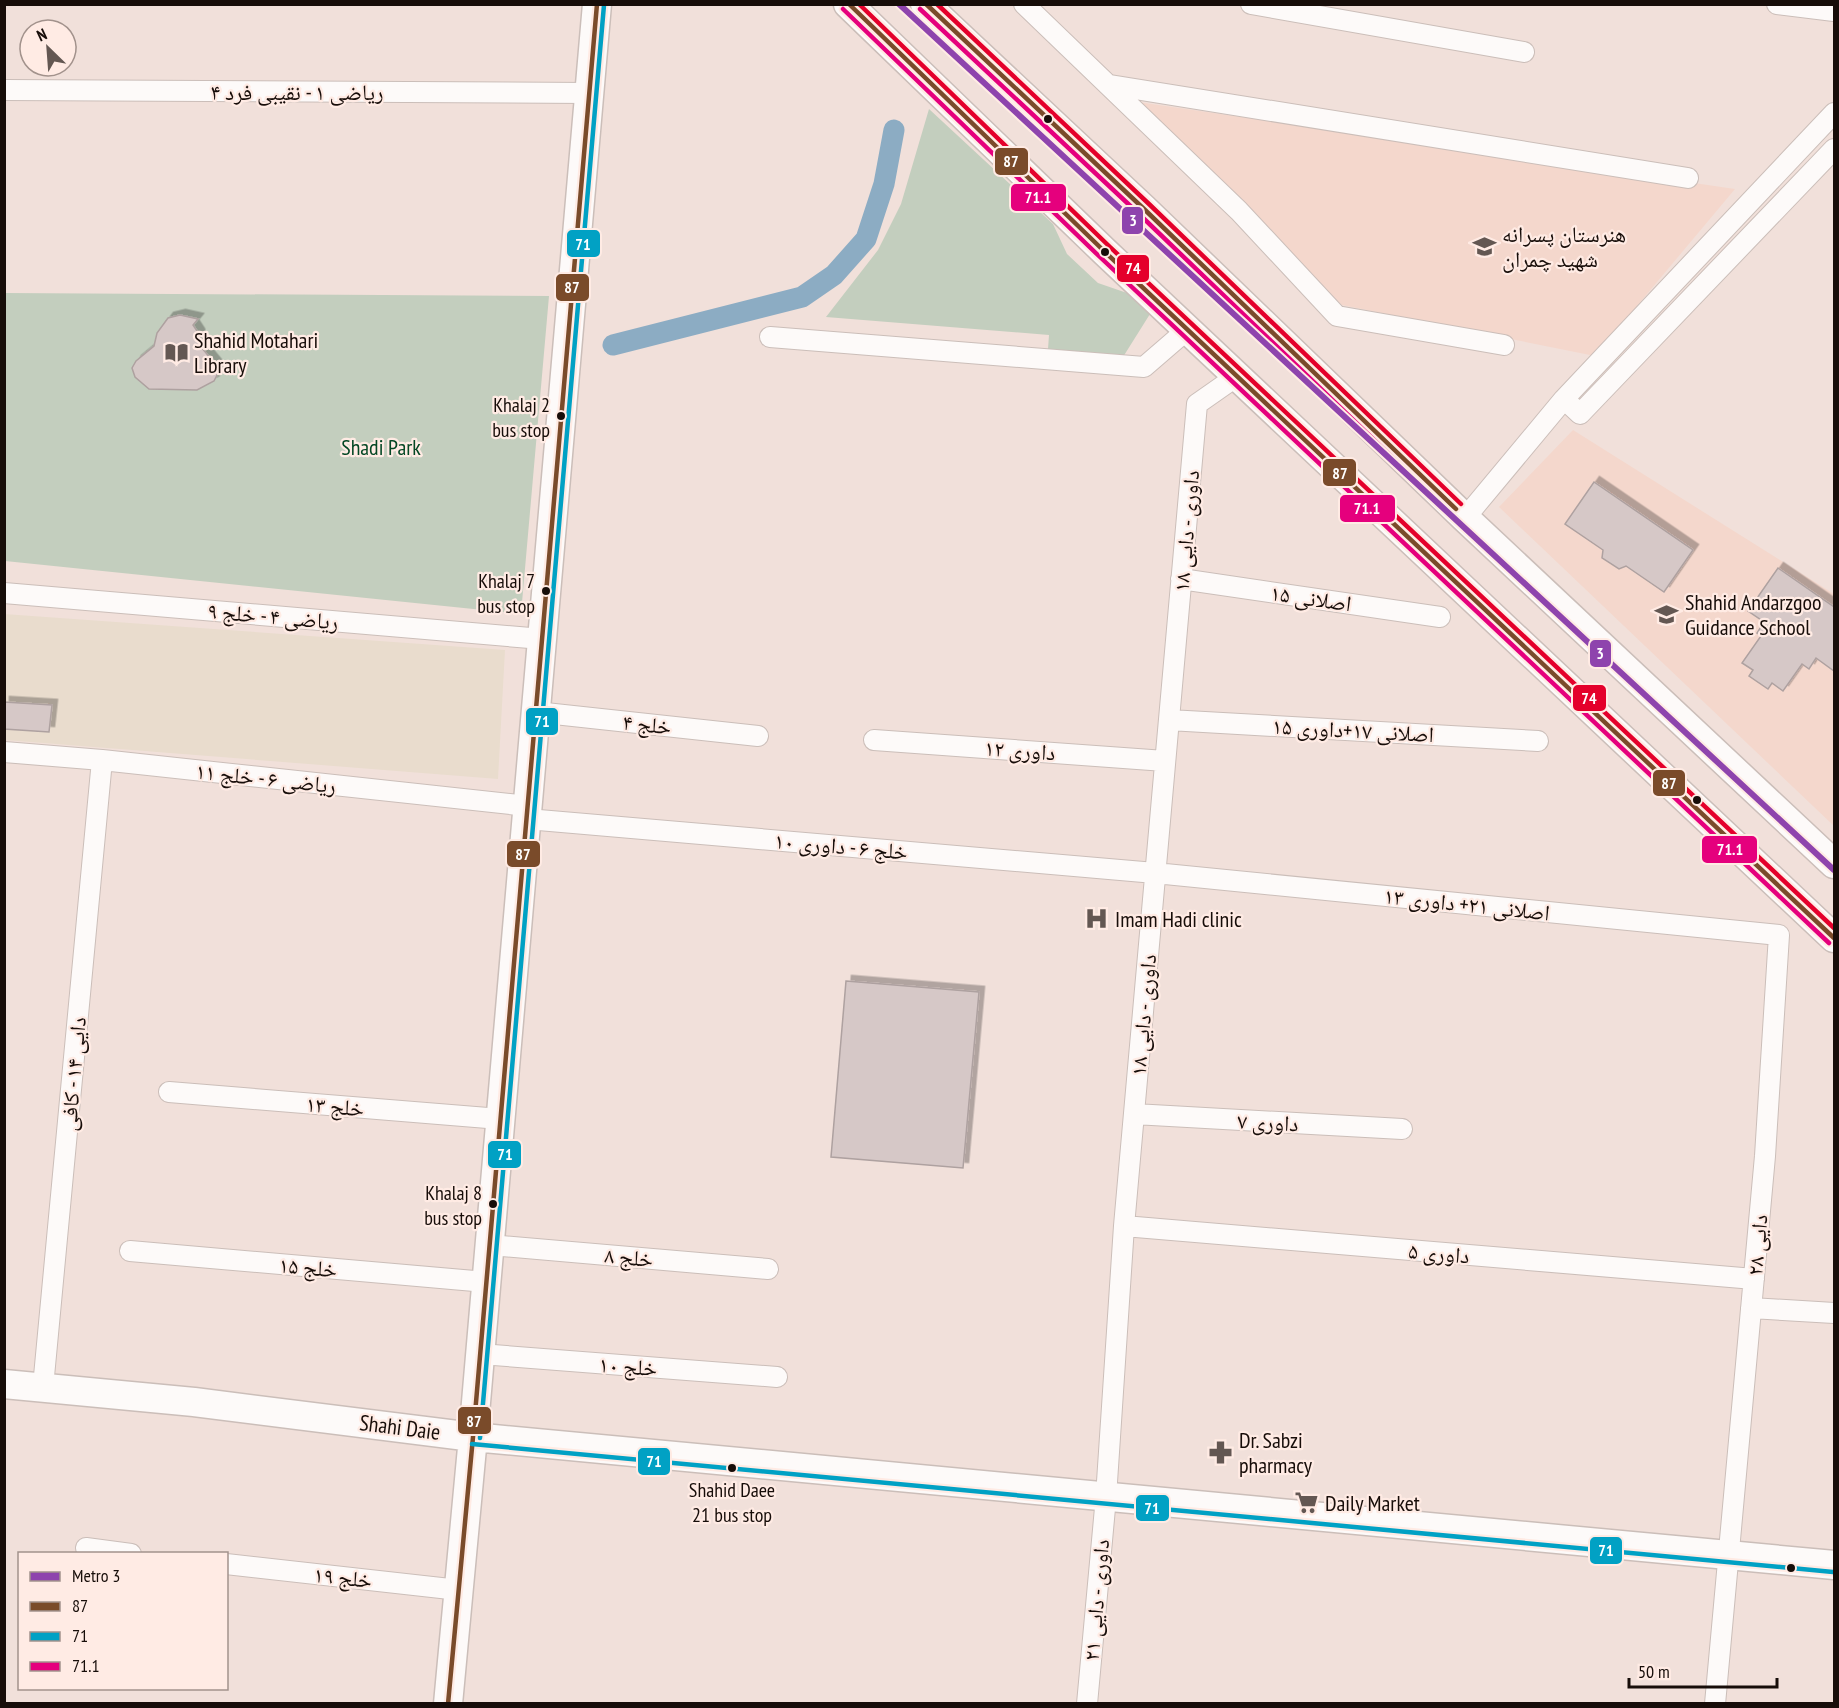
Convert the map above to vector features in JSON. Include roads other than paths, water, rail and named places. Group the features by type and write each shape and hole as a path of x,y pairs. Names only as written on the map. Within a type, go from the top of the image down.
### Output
{"street":[{"path":"448,1704 597,4"},
{"path":"848,4 1237,376 1834,938"},
{"path":"925,4 1144,209 1465,518 1834,864"},
{"path":"1024,4 1239,211 1337,316 1504,345"},
{"path":"1251,4 1524,52"},
{"path":"1777,4 1834,11"},
{"path":"1110,85 1688,178"},
{"name":"ریاضی ۱ - نقیبی فرد ۴","path":"4,90 589,93"},
{"path":"1465,518 1564,399 1834,113"},
{"path":"1564,399 1580,414 1834,149"},
{"path":"770,337 1144,367 1188,329"},
{"name":"داوری - دایی ۱۸","path":"1106,1497 1124,1226 1197,404 1237,376"},
{"name":"اصلانی ۱۵","path":"1181,579 1440,617"},
{"name":"ریاضی ۴ - خلج ۹","path":"4,593 542,639"},
{"name":"خلج ۴","path":"536,712 758,736"},
{"name":"اصلانی ۱۷+داوری ۱۵","path":"1169,720 1538,741"},
{"name":"داوری ۱۲","path":"874,740 1166,760"},
{"name":"ریاضی ۶ - خلج ۱۱","path":"4,752 102,760 527,813"},
{"name":"دایی ۱۴ - کافی","path":"44,1387 102,760"},
{"name":"خلج ۶ - داوری ۱۰","path":"527,813 1155,873"},
{"name":"اصلانی ۲۱+ داوری ۱۳","path":"1155,873 1779,935"},
{"name":"دایی ۲۸","path":"1715,1704 1765,1156 1779,935"},
{"name":"خلج ۱۳","path":"169,1092 501,1119"},
{"name":"داوری ۷","path":"1134,1114 1402,1129"},
{"name":"داوری ۵","path":"1124,1226 1754,1279"},
{"name":"خلج ۸","path":"490,1245 768,1269"},
{"name":"خلج ۱۵","path":"130,1251 486,1282"},
{"path":"1751,1308 1834,1313"},
{"name":"خلج ۱۰","path":"480,1354 777,1377"},
{"name":"Shahi Daie","path":"4,1383 194,1401 473,1437 1834,1565"},
{"name":"داوری - دایی ۲۱","path":"1087,1704 1106,1497"},
{"path":"86,1548 116,1552"},
{"name":"خلج ۱۹","path":"228,1564 459,1590"}],"waterway":[{"path":"613,345 802,297 834,275 866,239 884,184 894,130"}],"metro line":[{"name":"3","path":"899,4 1834,870"}],"place":[{"name":"هنرستان پسرانه شهید چمران","path":"1484,247"},
{"name":"Shahid Motahari Library","path":"176,353"},
{"name":"Khalaj 2 bus stop","path":"561,416"},
{"name":"Khalaj 7 bus stop","path":"546,591"},
{"name":"Shahid Andarzgoo Guidance School","path":"1667,615"},
{"name":"Imam Hadi clinic","path":"1097,919"},
{"name":"Khalaj 8 bus stop","path":"493,1204"},
{"name":"Dr. Sabzi pharmacy","path":"1221,1453"},
{"name":"Shahid Daee 21 bus stop","path":"732,1468"},
{"name":"Daily Market","path":"1307,1503"}],"park label":[{"name":"Shadi Park","path":"381,447"}]}
